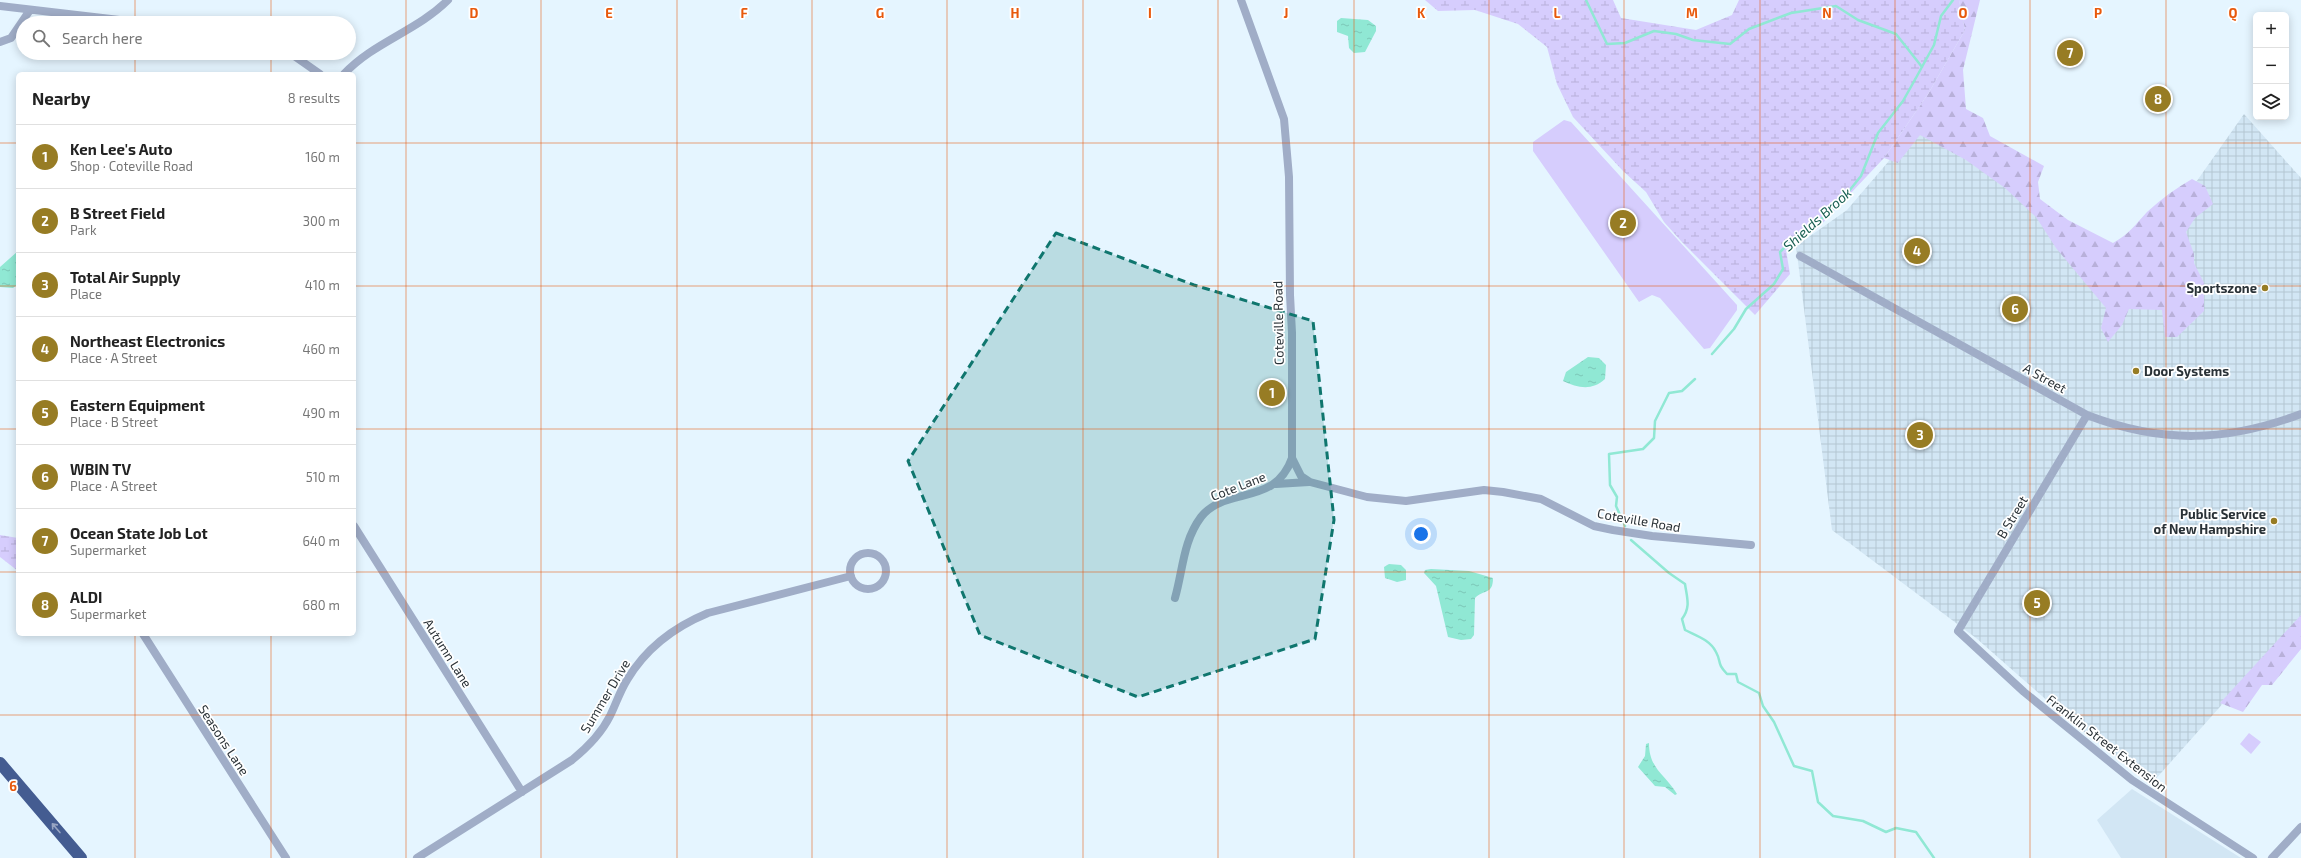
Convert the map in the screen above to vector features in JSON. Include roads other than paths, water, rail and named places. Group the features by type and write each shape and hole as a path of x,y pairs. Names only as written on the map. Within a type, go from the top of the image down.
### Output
{"highway":[{"path":"0,763 81,858"}],"street":[{"path":"346,72 370,51 422,23 448,0"},
{"name":"Coteville Road","path":"1241,0 1279,100 1284,119 1289,177 1290,295 1292,333 1292,458 1301,476 1310,482 1386,500 1406,501 1484,490 1522,494 1541,499 1594,526 1607,529 1652,536 1751,545"},
{"path":"0,6 83,16"},
{"path":"26,16 30,10"},
{"path":"0,42 11,38 16,31"},
{"path":"300,60 317,72"},
{"name":"A Street","path":"1800,256 2087,415 2105,422 2143,431 2191,436 2233,434 2268,426 2301,414"},
{"name":"B Street","path":"1958,631 2087,415"},
{"name":"Cote Lane","path":"1276,484 1288,468 1292,458"},
{"name":"Cote Lane","path":"1176,598 1189,537 1202,517 1218,505 1276,484 1310,482"},
{"name":"Autumn Lane","path":"356,529 522,792"},
{"path":"864,554 878,556 886,567 883,581 872,589 859,587 851,576 852,562 864,554"},
{"name":"Summer Drive","path":"417,858 572,760 587,747 604,727 627,680 638,664 665,636 690,620 714,611 851,576"},
{"name":"Franklin Street Extension","path":"1958,631 2030,697 2132,780 2253,858"},
{"name":"Seasons Lane","path":"144,636 286,858"},
{"path":"2272,858 2301,827"}],"water":[{"path":"1341,18 1368,20 1376,26 1376,31 1365,52 1354,53 1349,48 1348,36 1337,32 1337,21"},
{"path":"16,253 16,286 13,288 0,287 0,267"},
{"path":"1588,357 1599,358 1606,365 1605,379 1590,387 1579,387 1563,381 1566,372"},
{"path":"1389,564 1401,565 1406,570 1406,580 1397,582 1385,578 1384,567"},
{"path":"1425,570 1469,571 1493,578 1493,583 1490,589 1475,598 1474,635 1471,639 1461,640 1448,637 1436,586 1424,573"},
{"path":"1649,743 1652,759 1658,771 1677,794 1675,795 1665,787 1655,786 1638,767 1645,756 1646,744"}],"waterway":[{"name":"Shields Brook","path":"1586,0 1607,44 1625,43 1654,31 1676,34 1693,40 1730,44 1749,29 1791,13 1836,6 1858,20 1896,34 1922,67"},
{"name":"Shields Brook","path":"1712,354 1734,329 1746,309 1774,284 1783,269 1780,252 1794,238 1819,221 1841,201 1861,176 1878,133 1903,101 1934,45 1941,16 1953,0"},
{"name":"Shields Brook","path":"1625,526 1616,506 1617,497 1610,485 1609,454 1643,449 1654,438 1655,421 1669,393 1682,391 1695,379"},
{"name":"Shields Brook","path":"1631,540 1669,573 1685,584 1687,610 1682,619 1685,630 1710,644 1718,656 1721,667 1727,674 1736,674 1738,682 1759,693 1763,706 1774,722 1794,766 1812,771 1818,802 1833,816 1863,821 1886,832 1896,828 1916,832 1934,858"}],"place":[{"name":"Ocean State Job Lot","path":"2070,53"},
{"name":"ALDI","path":"2158,99"},
{"name":"B Street Field","path":"1623,223"},
{"name":"Northeast Electronics","path":"1917,251"},
{"name":"Sportszone","path":"2265,288"},
{"name":"WBIN TV","path":"2015,309"},
{"name":"Door Systems","path":"2136,371"},
{"name":"Ken Lee's Auto","path":"1272,393"},
{"name":"Total Air Supply","path":"1920,435"},
{"name":"Public Service of New Hampshire","path":"2274,521"},
{"name":"Eastern Equipment","path":"2037,603"}]}
